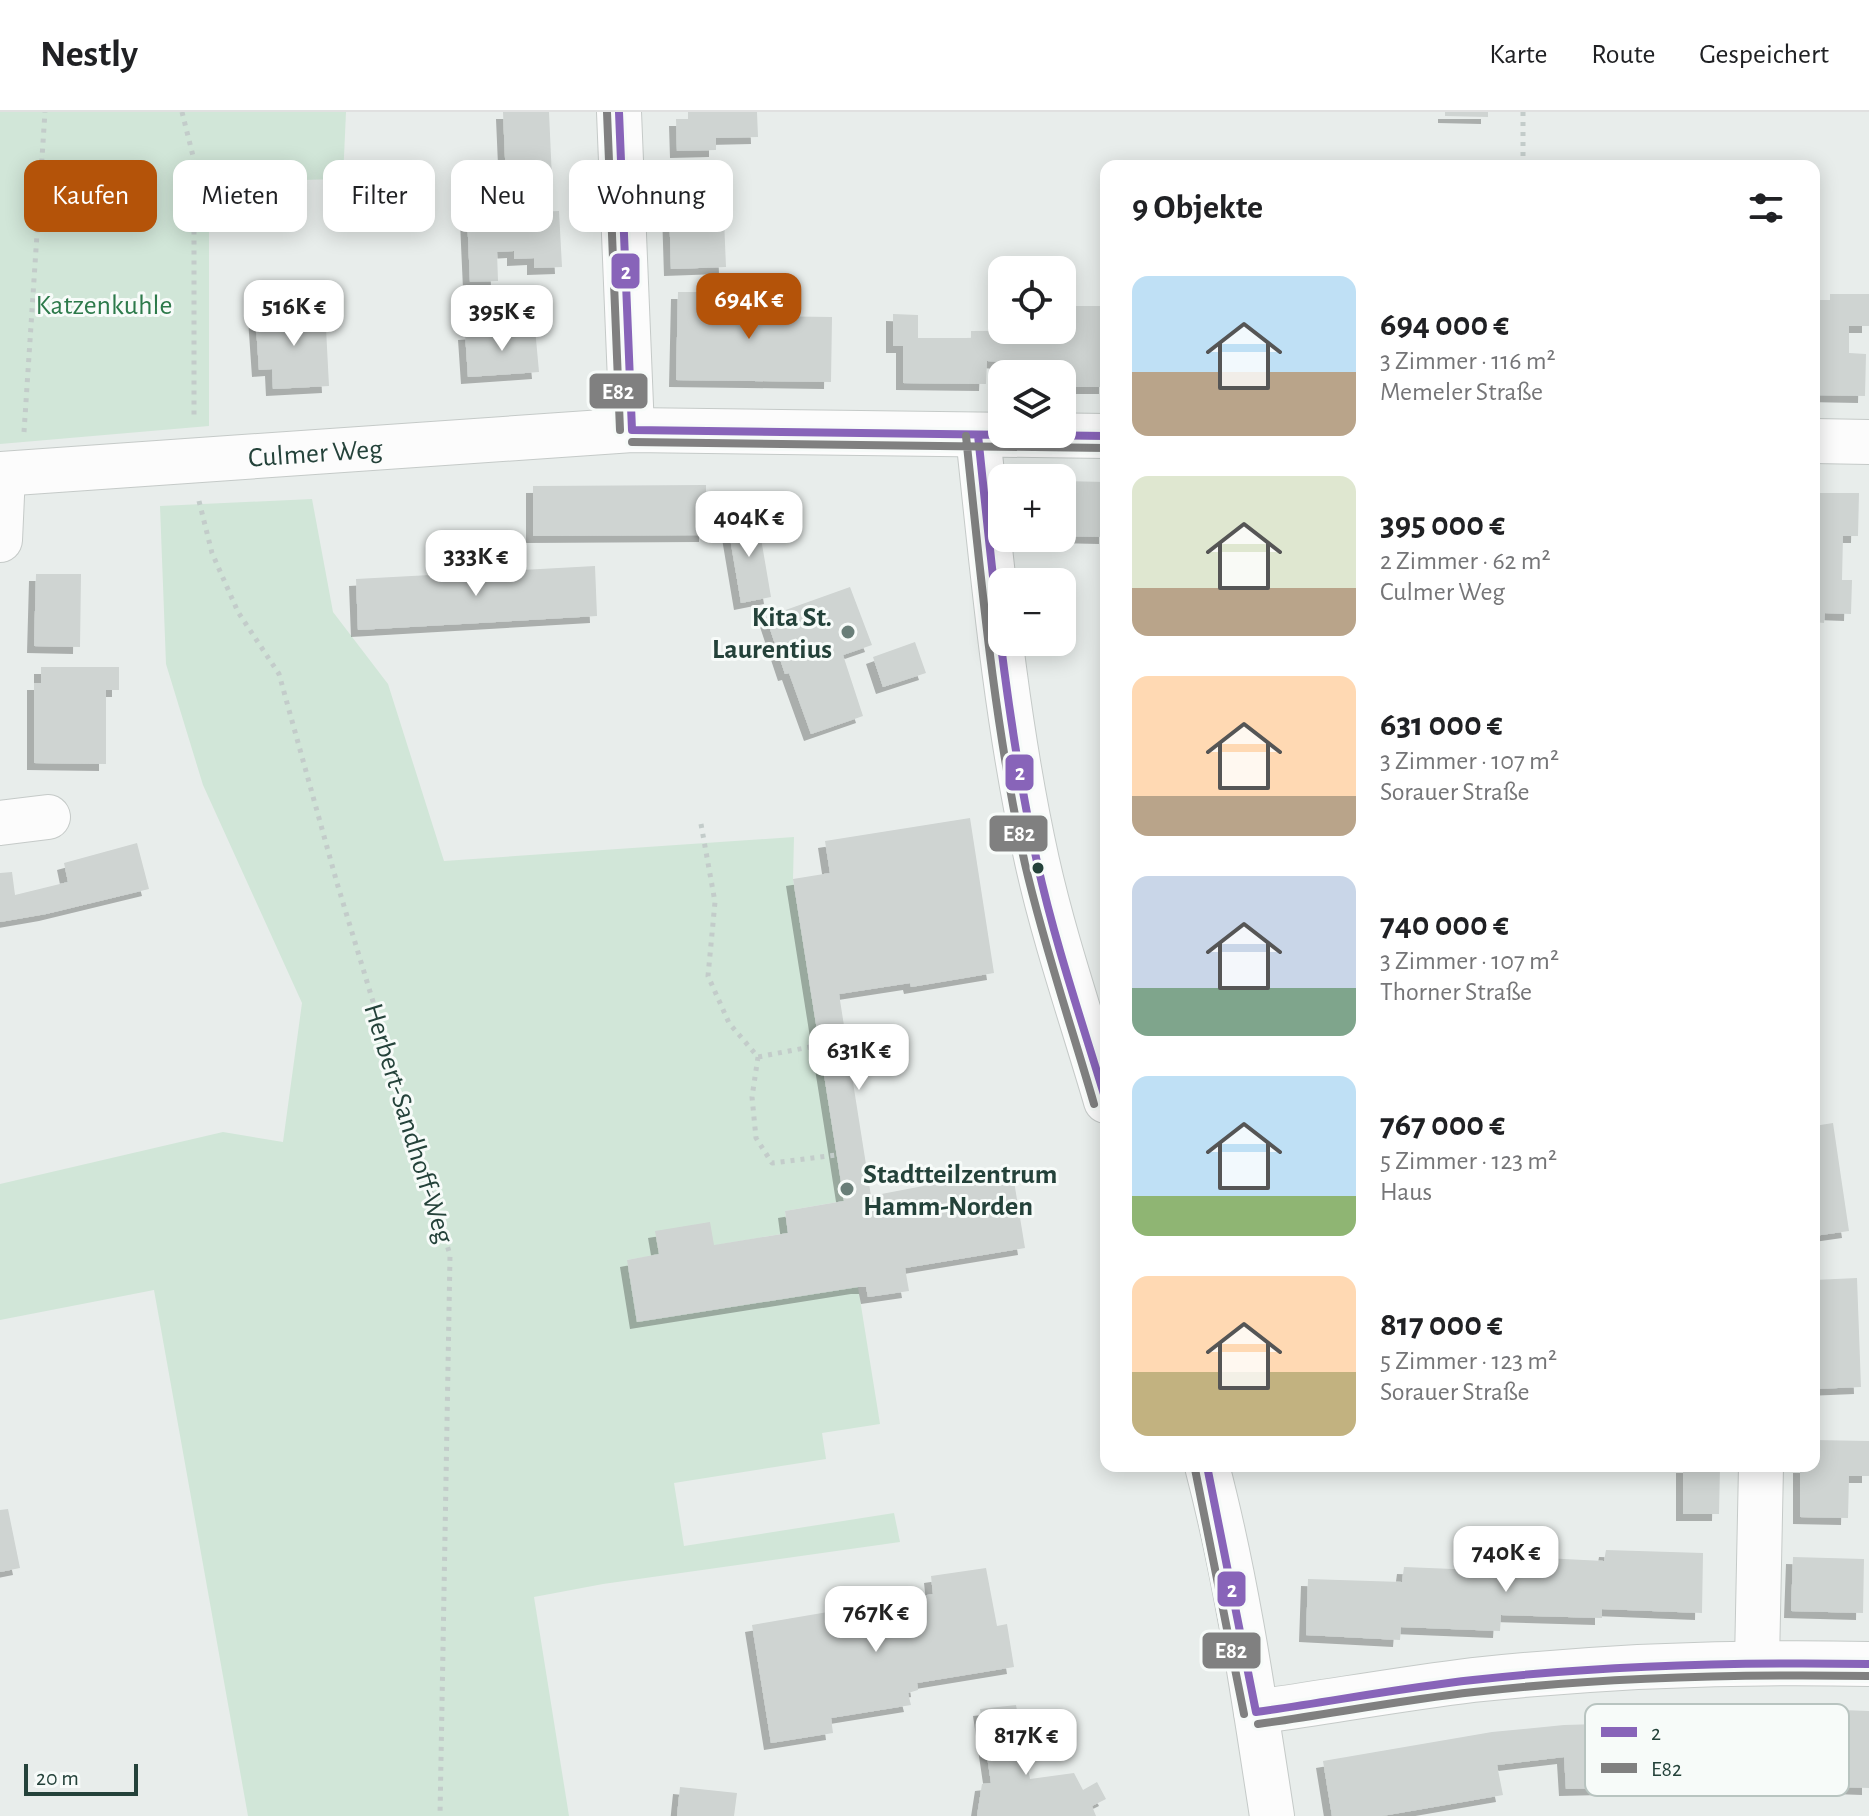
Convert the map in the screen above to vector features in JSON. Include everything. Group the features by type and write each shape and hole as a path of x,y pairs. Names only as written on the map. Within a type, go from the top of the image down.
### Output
{"street":[{"path":"619,112 632,430"},
{"name":"Culmer Weg","path":"8,474 632,430 1100,436"},
{"path":"978,435 999,638 1022,786 1038,864 1100,1080"},
{"path":"1820,441 1869,442"},
{"path":"0,540 8,474"},
{"path":"0,823 48,817"},
{"path":"1208,1472 1256,1712 1272,1816"},
{"path":"1757,1662 1761,1472"},
{"path":"1256,1712 1472,1681 1611,1668 1757,1662 1869,1664"}],"path":[{"path":"8,474 45,112"},
{"name":"Herbert-Sandhoff-Weg","path":"182,112 194,160 192,462 212,553 238,612 279,674 337,883 450,1255 440,1816"},
{"path":"1523,112 1523,160"},
{"path":"701,824 715,902 708,976 729,1023 758,1057 752,1097 756,1138 772,1163 837,1155"},
{"path":"758,1057 820,1045"}],"green space":[{"name":"Katzenkuhle","path":"0,112 346,112 344,160 323,160 323,179 307,180 307,160 173,160 173,232 209,232 209,426 0,444"},
{"path":"312,499 333,612 388,684 444,861 794,837 793,879 844,1201 785,1211 788,1233 627,1260 858,1287 880,1424 822,1433 826,1459 674,1483 684,1546 894,1513 900,1542 603,1584 534,1597 569,1816 248,1816 154,1290 0,1320 0,1184 223,1132 283,1142 302,1003 203,785 166,664 160,506"}],"building":[{"path":"503,112 549,112 551,160 505,160"},
{"path":"688,112 757,112 758,137 716,138 716,150 677,151 676,119 688,119"},
{"path":"1445,112 1488,112 1488,117 1445,116"},
{"path":"553,211 559,211 562,267 534,268 534,258 514,259 514,251 497,252 498,281 470,282 468,232 553,232"},
{"path":"670,232 725,232 726,267 671,269"},
{"path":"678,292 761,292 761,316 832,317 831,382 676,380"},
{"path":"1830,294 1869,294 1869,326 1849,326 1849,353 1866,354 1865,396 1820,395 1820,300 1830,300"},
{"path":"1076,306 1100,306 1100,387 1076,387 1076,360 988,360 986,384 903,383 903,346 893,346 893,314 918,315 918,338 971,338 971,331 988,331 988,344 1076,344"},
{"path":"325,309 329,386 273,389 272,369 259,370 255,312"},
{"path":"535,328 539,372 468,377 465,333"},
{"path":"1076,481 1100,482 1100,537 1076,536"},
{"path":"706,485 706,535 533,536 533,486"},
{"path":"1820,493 1859,493 1858,536 1843,536 1842,580 1852,580 1851,614 1825,613 1824,623 1820,623"},
{"path":"757,515 771,597 741,603 727,520"},
{"path":"595,566 597,616 358,630 356,579"},
{"path":"36,574 81,574 80,647 34,646"},
{"path":"850,587 872,645 843,655 863,716 811,734 789,673 785,674 766,617"},
{"path":"915,642 926,673 883,687 873,657"},
{"path":"41,667 119,667 119,690 106,690 106,764 34,763 34,683 41,683"},
{"path":"970,818 994,973 911,987 910,983 839,994 871,1196 1012,1169 1025,1248 905,1268 909,1291 868,1297 866,1287 858,1287 637,1322 627,1260 659,1254 655,1231 710,1222 714,1245 788,1233 785,1211 844,1201 793,879 830,873 825,841"},
{"path":"137,843 149,889 0,922 0,873 12,872 15,895 68,882 64,863"},
{"path":"1833,1123 1849,1231 1820,1235 1820,1125"},
{"path":"1857,1278 1861,1387 1820,1389 1820,1280"},
{"path":"1820,1440 1869,1441 1869,1476 1849,1476 1848,1518 1800,1517 1800,1472 1820,1472"},
{"path":"1683,1472 1720,1472 1719,1514 1683,1514"},
{"path":"8,1509 20,1568 0,1572 0,1510"},
{"path":"1606,1550 1703,1553 1702,1613 1602,1609 1602,1618 1501,1615 1500,1631 1401,1627 1400,1640 1306,1635 1308,1579 1402,1582 1404,1567 1503,1571 1505,1556 1604,1561"},
{"path":"1793,1557 1864,1559 1863,1613 1791,1611"},
{"path":"986,1568 997,1626 1007,1624 1014,1667 917,1683 918,1690 908,1693 911,1705 831,1718 833,1733 771,1743 752,1625 933,1594 931,1576"},
{"path":"1016,1705 1030,1779 1074,1773 1083,1790 1097,1782 1106,1799 1092,1806 1096,1816 977,1816 982,1784 991,1783 980,1709"},
{"path":"1849,1710 1869,1711 1869,1788 1849,1787"},
{"path":"1585,1724 1585,1789 1566,1789 1564,1757 1497,1765 1503,1795 1382,1816 1332,1816 1323,1761 1492,1732"},
{"path":"680,1787 737,1793 734,1816 677,1816"}],"transit line":[{"name":"E82","path":"607,112 620,430"},
{"name":"2","path":"619,112 632,430"},
{"name":"2","path":"632,430 1100,436"},
{"name":"2","path":"978,435 1002,649 1026,809 1052,922 1100,1082"},
{"name":"E82","path":"966,436 990,651 1014,811 1041,925 1094,1104"},
{"name":"E82","path":"632,442 1100,448"},
{"name":"E82","path":"1196,1472 1244,1714"},
{"name":"2","path":"1208,1472 1256,1712"},
{"name":"2","path":"1256,1712 1446,1683 1572,1671 1720,1664 1869,1664"},
{"name":"E82","path":"1258,1724 1447,1695 1572,1683 1721,1676 1869,1676"}],"place":[{"name":"Kita St. Laurentius","path":"848,632"},
{"name":"Stadtteilzentrum Hamm-Norden","path":"847,1189"}]}
